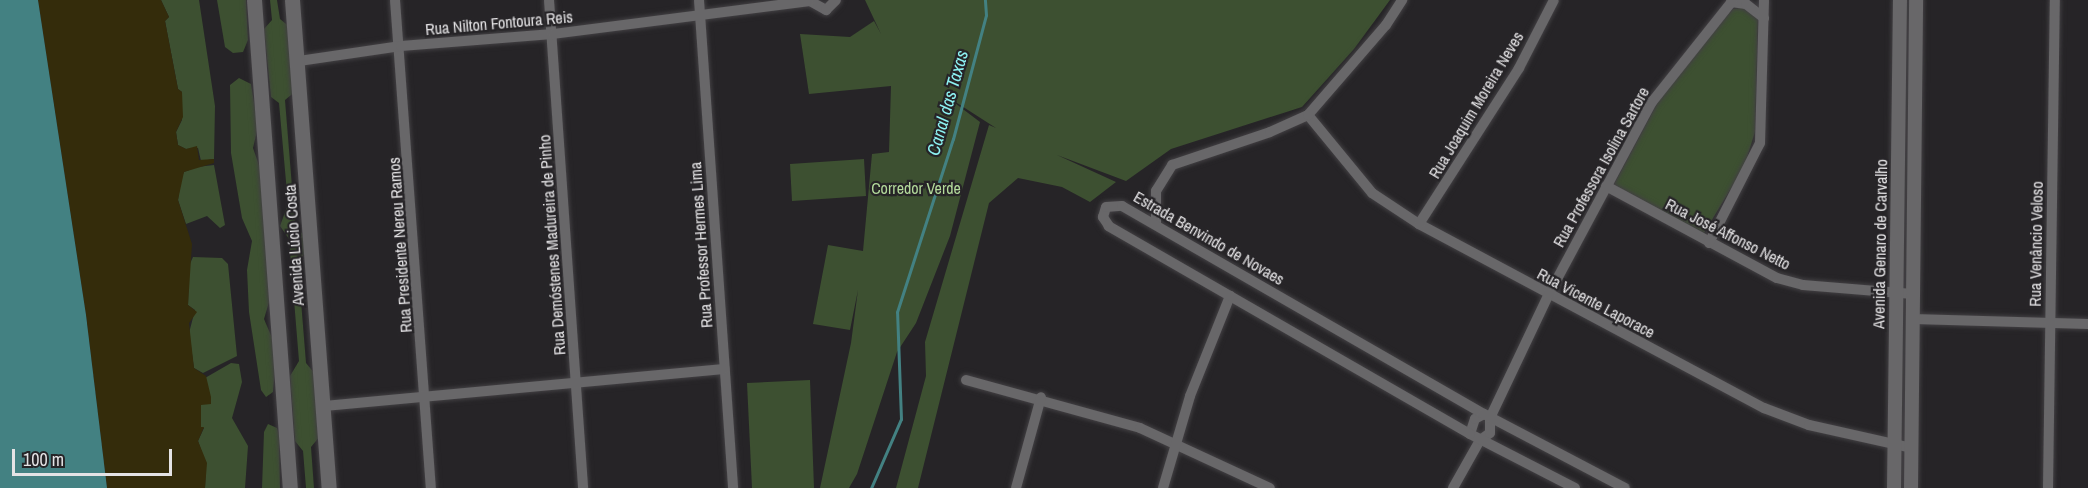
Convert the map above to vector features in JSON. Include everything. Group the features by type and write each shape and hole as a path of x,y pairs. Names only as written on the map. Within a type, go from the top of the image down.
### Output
{"main road":[{"name":"Avenida Lúcio Costa","path":"254,0 290,488"},
{"name":"Avenida Lúcio Costa","path":"292,0 299,61 329,488"}],"street":[{"name":"Rua Presidente Nereu Ramos","path":"395,0 401,46 431,488"},
{"name":"Rua Demóstenes Madureira de Pinho","path":"549,0 583,488"},
{"name":"Rua Professor Hermes Lima","path":"699,0 733,488"},
{"name":"Rua Nilton Fontoura Reis","path":"299,61 401,46 553,34 809,0"},
{"path":"809,0 826,10 836,0"},
{"path":"1156,224 1156,191 1172,165 1270,132 1308,115 1386,25 1402,0"},
{"name":"Rua Joaquim Moreira Neves","path":"1419,224 1519,68 1554,0"},
{"path":"1709,243 1760,143 1764,0"},
{"name":"Avenida Genaro de Carvalho","path":"1894,488 1900,0"},
{"name":"Avenida Genaro de Carvalho","path":"1911,488 1916,0"},
{"name":"Rua Venâncio Veloso","path":"2048,488 2055,0"},
{"path":"1732,1 1746,4 1764,18"},
{"name":"Rua Professora Isolina Sartore","path":"1453,488 1480,440 1490,433 1487,416 1606,186 1664,84 1732,1"},
{"name":"Rua Vicente Laporace","path":"1308,115 1365,186 1419,224 1764,408 1809,425 1912,448"},
{"name":"Rua José Affonso Netto","path":"1606,186 1709,243 1789,283 1913,294"},
{"name":"Estrada Benvindo de Novaes","path":"1575,488 1480,440 1109,226 1104,211 1116,204 1156,224 1487,416 1625,488"},
{"path":"1163,488 1190,396 1230,296"},
{"path":"1913,319 2088,324"},
{"path":"324,406 724,369"},
{"path":"966,380 1041,398 1176,442 1270,488"},
{"path":"1016,488 1041,398"},
{"path":"1470,434 1472,423 1487,416"}],"green space":[{"path":"161,0 199,0 215,106 214,159 201,161 198,148 186,149 178,145 176,132 182,120 182,92 178,89 165,21 169,17"},
{"path":"217,0 246,0 248,40 243,52 233,53 225,47"},
{"path":"270,0 277,0 280,19 291,28 297,90 285,100 295,224 307,240 308,247 298,264 306,363 316,375 320,436 311,447 314,488 306,488 303,451 295,441 290,376 299,361 289,239 280,226 288,204 279,103 271,97 264,29 272,20"},
{"name":"Corredor Verde","path":"865,0 1390,0 1354,49 1302,107 1171,149 1126,181 1057,155 1116,182 1090,202 1062,187 1018,178 989,203 918,488 896,488 926,376 925,342 989,125 996,128 943,94 980,122 950,236 916,323 897,352 857,474 849,488 820,488 851,343 858,290 850,330 813,324 828,245 863,251 872,154 889,152 891,86 809,94 800,34 850,37 874,21 881,34"},
{"path":"1747,7 1758,17 1755,132 1744,167 1704,233 1613,186 1666,87 1733,9"},
{"path":"239,78 251,84 258,127 253,148 260,168 270,299 264,319 273,340 275,369 273,392 266,397 261,390 249,312 247,270 252,241 242,218 231,153 230,85"},
{"path":"864,159 866,196 792,201 790,164"},
{"path":"214,165 225,225 220,228 207,216 186,224 178,200 184,172 197,167"},
{"path":"193,257 222,258 228,264 237,356 203,373 194,368 189,333 195,310 188,305 189,266"},
{"path":"231,363 239,364 242,382 232,418 248,446 245,488 205,488 206,464 198,441 204,428 200,427 201,404 211,404 205,378"},
{"path":"810,380 814,488 752,488 747,383"},
{"path":"268,424 277,428 279,435 280,488 262,488 264,432"}],"sand":[{"path":"38,0 161,0 169,17 165,21 178,89 182,92 183,117 176,132 178,145 186,149 197,146 199,160 214,159 214,163 184,172 178,200 192,244 188,305 197,312 189,323 194,368 206,376 211,397 211,404 201,405 201,427 204,427 198,441 207,463 205,488 107,488 86,315"}],"water":[{"path":"0,0 38,0 86,315 107,488 0,488"}],"waterway":[{"name":"Canal das Taxas","path":"871,488 901,419 897,312 953,139 986,15 985,0"}]}
